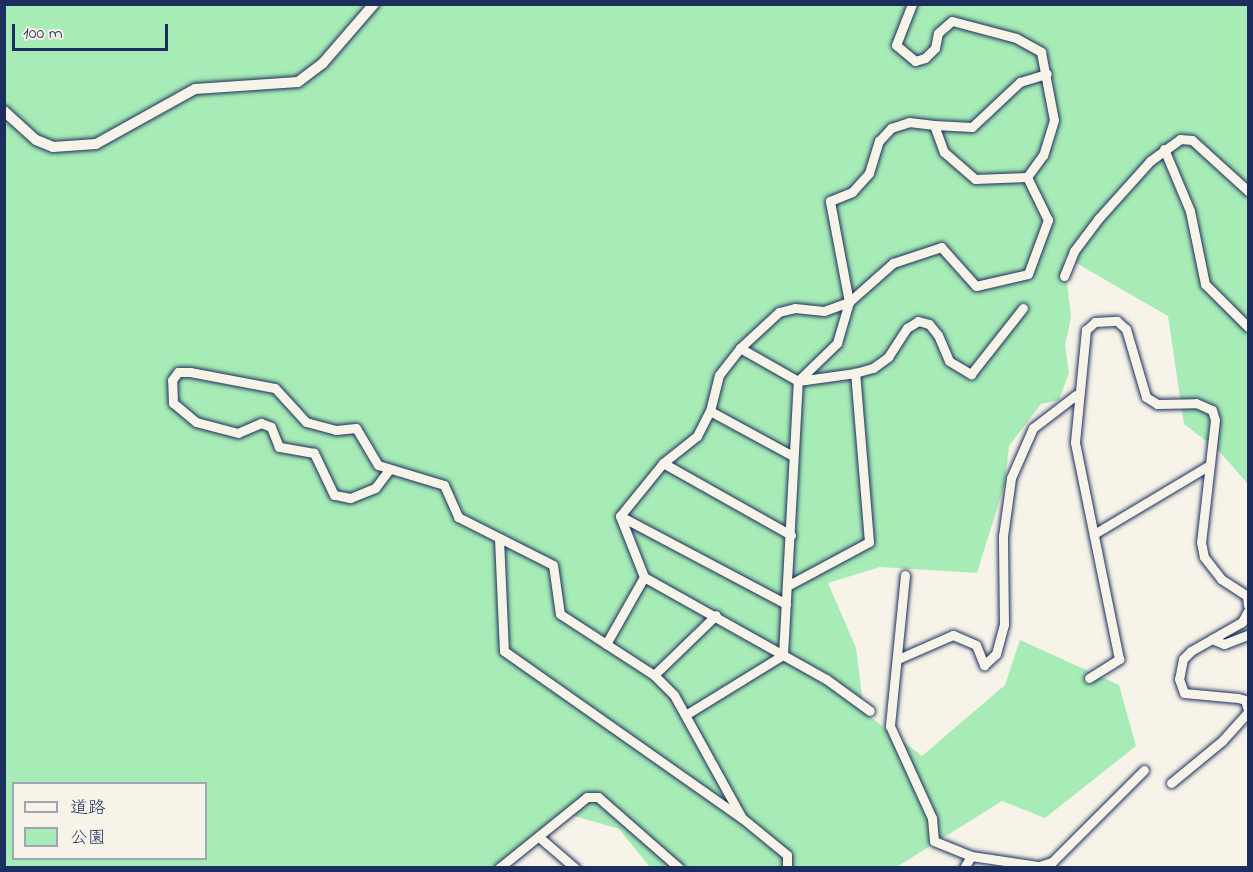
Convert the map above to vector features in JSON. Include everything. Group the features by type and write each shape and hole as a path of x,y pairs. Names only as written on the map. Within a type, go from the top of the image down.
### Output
{"street":[{"path":"4,111 36,140 53,147 96,144 195,89 298,81 323,63 374,4"},
{"path":"912,4 911,16 898,33 896,45 904,57 915,62 926,58 935,48 938,33 952,21 964,21 1031,45 1041,52 1054,120 1043,155 1027,177"},
{"path":"783,655 798,381 837,343 849,302 830,201 852,192 869,172 879,141 891,128 909,122 972,127 1020,82 1047,74"},
{"path":"934,125 944,152 975,179 1027,177"},
{"path":"1064,276 1074,251 1098,219 1164,149 1180,139 1192,140 1248,191"},
{"path":"1164,149 1190,211 1204,284 1248,327"},
{"path":"620,516 663,463 697,436 710,411 719,375 740,348 779,312 795,308 824,311 849,302 893,263 941,246 976,286 1028,274 1048,220 1027,177"},
{"path":"740,348 798,381 855,373 873,368 888,357 907,328 918,321 929,324 938,335 949,361 971,374 1023,308"},
{"path":"1089,678 1119,659 1075,442 1076,395 1086,330 1104,319 1117,321 1131,340 1140,387 1146,397 1157,404 1196,403 1212,410 1215,420 1208,466 1204,557 1221,579 1247,596 1248,605"},
{"path":"388,471 375,488 350,498 334,495 314,453 279,447 272,427 261,423 238,433 196,422 173,403 172,380 178,372 190,372 275,388 306,422 336,430 356,428 378,465 388,471 444,485 458,517 553,565 560,614 654,675 687,714 742,818"},
{"path":"788,586 869,542 855,373"},
{"path":"898,659 953,635 976,645 984,665 996,654 1005,614 1003,536 1011,478 1033,428 1076,395"},
{"path":"710,411 794,456"},
{"path":"663,463 791,535"},
{"path":"1094,534 1208,466"},
{"path":"620,516 786,604"},
{"path":"620,516 644,577 716,615 870,711"},
{"path":"499,538 504,651 742,818 787,855 787,867"},
{"path":"905,575 890,726 932,818 934,841 971,855 1039,866 1052,862 1144,770"},
{"path":"606,644 644,577"},
{"path":"1171,783 1222,741 1248,711 1245,700 1191,695 1181,690 1183,659 1242,622 1248,611"},
{"path":"654,675 716,615"},
{"path":"1212,639 1224,644 1248,635"},
{"path":"687,714 783,655"},
{"path":"499,867 587,797 598,797 679,867"},
{"path":"539,837 575,867"},
{"path":"964,867 971,855"}],"green space":[{"path":"5,5 1248,5 1248,484 1219,451 1184,424 1168,316 1064,256 1071,317 1065,346 1069,373 1059,400 1041,404 1009,446 1005,483 977,573 880,567 828,583 856,648 864,712 922,756 1005,685 1020,640 1119,685 1136,746 1045,818 1002,801 895,868 650,867 619,829 568,814 500,867 5,868"}]}
